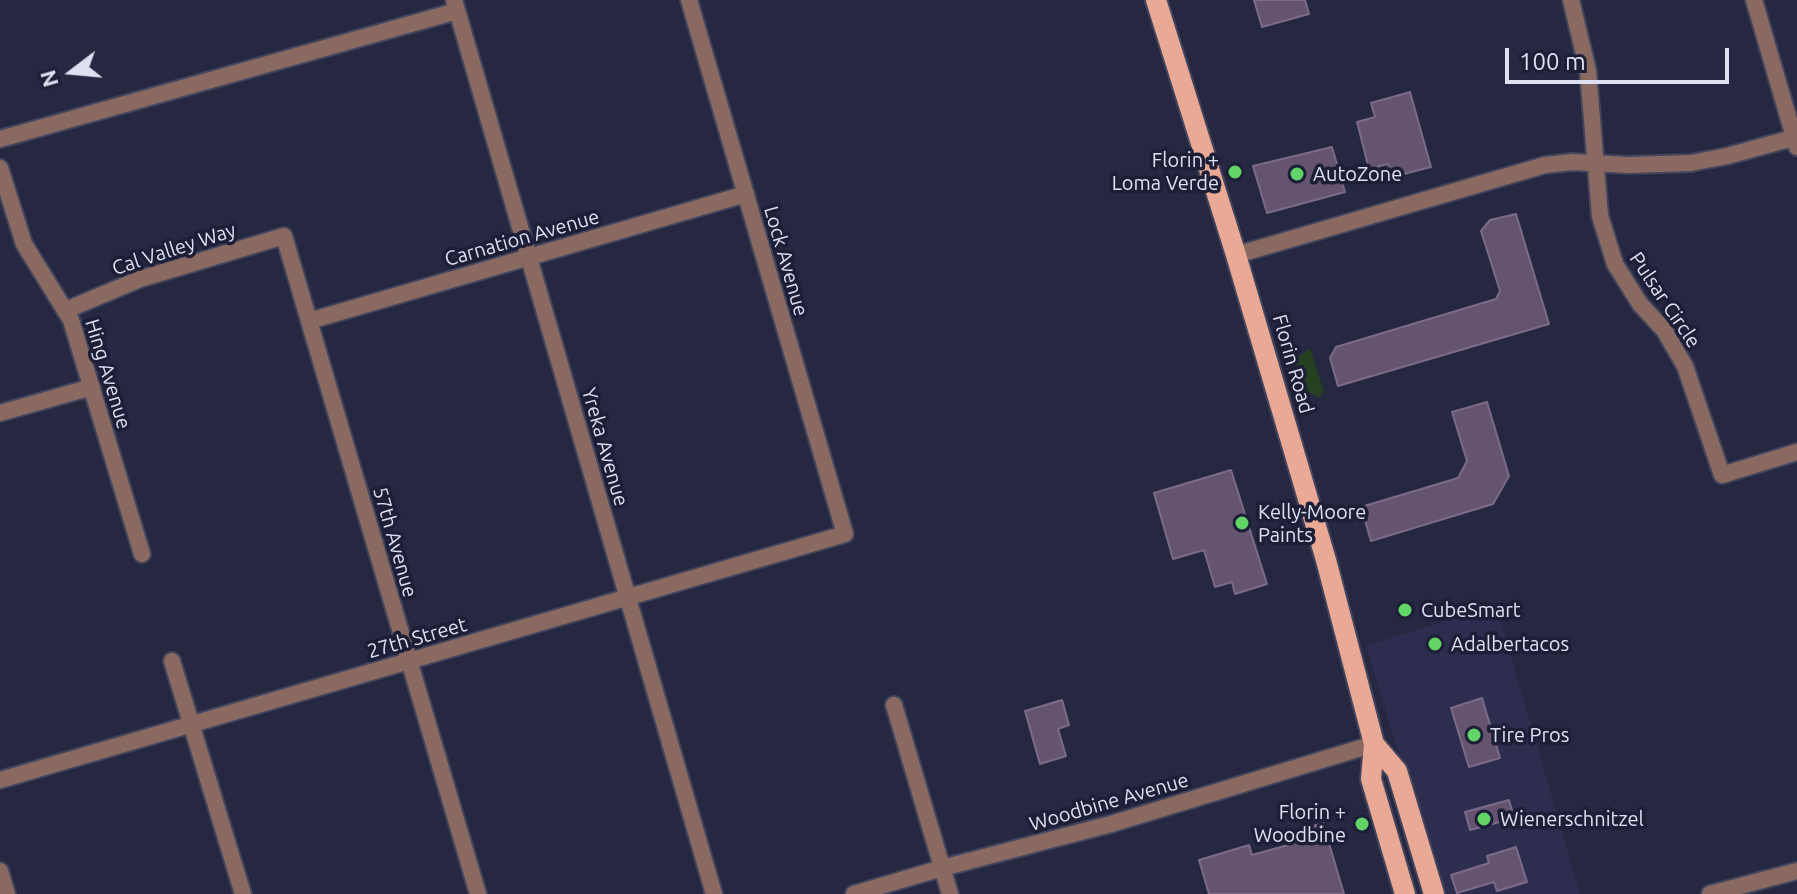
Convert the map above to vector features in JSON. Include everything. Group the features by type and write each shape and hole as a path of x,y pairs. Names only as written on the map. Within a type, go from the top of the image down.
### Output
{"main road":[{"name":"Florin Road","path":"1156,0 1236,255 1326,560 1374,744 1371,779 1405,894"},
{"name":"Florin Road","path":"1374,744 1397,771 1434,894"}],"street":[{"name":"Lock Avenue","path":"689,0 845,534"},
{"path":"1571,0 1588,71 1597,162"},
{"path":"1236,255 1545,165 1691,163 1796,141 1754,0"},
{"path":"0,139 238,73 456,5"},
{"name":"Yreka Avenue","path":"456,5 714,894"},
{"name":"Pulsar Circle","path":"1597,162 1600,216 1615,264 1640,304 1664,330 1685,366 1722,475 1797,452"},
{"name":"Hing Avenue","path":"0,168 24,244 66,310 142,554"},
{"name":"Carnation Avenue","path":"309,321 746,194"},
{"name":"Cal Valley Way","path":"66,310 140,279 284,236 287,248"},
{"name":"57th Avenue","path":"287,248 478,894"},
{"path":"0,413 92,387"},
{"name":"27th Street","path":"0,780 845,534"},
{"path":"172,661 243,894"},
{"path":"894,705 950,894"},
{"name":"Woodbine Avenue","path":"854,894 1111,824 1374,744"},
{"path":"0,871 7,894"},
{"path":"1710,894 1797,871"}],"shaded area":[{"path":"1496,605 1580,894 1441,894 1366,646"}],"green space":[{"path":"1310,349 1324,392 1319,397 1296,386 1290,362"}],"building":[{"path":"1254,0 1305,0 1309,14 1262,27"},
{"path":"1410,92 1431,167 1392,177 1388,164 1369,169 1357,122 1375,117 1371,103"},
{"path":"1332,147 1345,192 1267,213 1253,166"},
{"path":"1516,214 1549,324 1338,386 1330,358 1336,347 1496,299 1500,291 1481,231 1490,220"},
{"path":"1487,402 1509,476 1493,504 1371,541 1361,507 1458,478 1467,461 1452,412"},
{"path":"1231,470 1267,584 1235,594 1232,582 1215,587 1204,550 1173,559 1154,493"},
{"path":"1482,698 1500,758 1469,767 1451,708"},
{"path":"1062,700 1069,725 1058,729 1066,756 1040,764 1025,711"},
{"path":"1509,800 1514,818 1470,830 1465,812"},
{"path":"1323,823 1344,894 1209,894 1199,860 1249,845 1252,855 1288,845 1285,835"},
{"path":"1516,847 1527,882 1497,891 1494,882 1457,893 1451,875 1489,863 1487,856"}],"place":[{"name":"Florin + Loma Verde","path":"1235,172"},
{"name":"AutoZone","path":"1297,174"},
{"name":"Kelly-Moore Paints","path":"1242,523"},
{"name":"CubeSmart","path":"1405,610"},
{"name":"Adalbertacos","path":"1435,644"},
{"name":"Tire Pros","path":"1474,735"},
{"name":"Wienerschnitzel","path":"1484,819"},
{"name":"Florin + Woodbine","path":"1362,824"}]}
